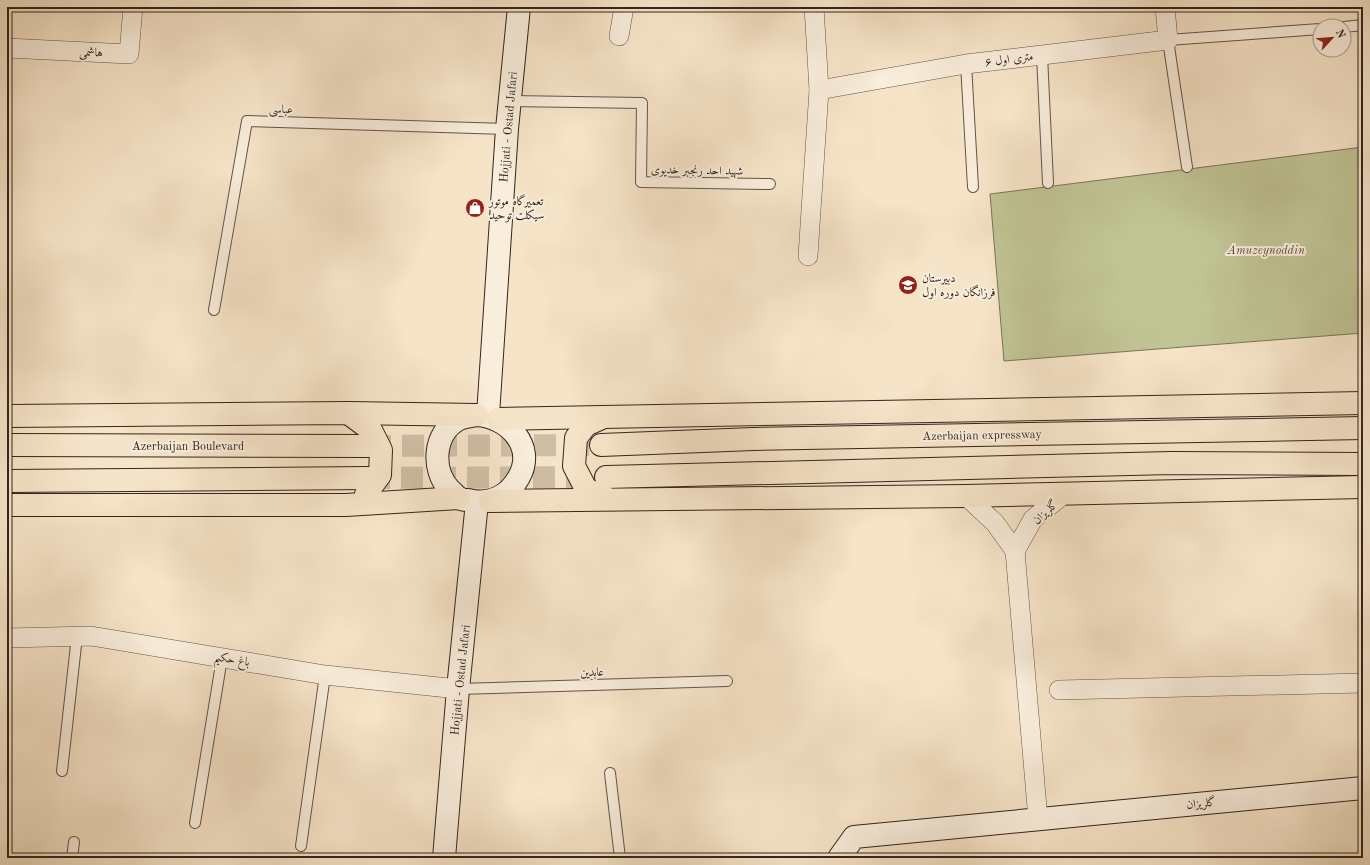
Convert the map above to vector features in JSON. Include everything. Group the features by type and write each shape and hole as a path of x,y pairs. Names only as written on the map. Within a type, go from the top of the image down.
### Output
{"highway":[{"path":"7,416 348,413 604,417 1363,403"},
{"path":"346,505 367,494 380,475 381,450 371,430 348,413"},
{"path":"604,417 586,425 576,438 574,466 586,490 611,500"},
{"name":"Azerbaijan expressway","path":"601,445 761,439 1363,428"},
{"name":"Azerbaijan Boulevard","path":"7,445 369,446"},
{"path":"606,477 1171,463 1363,464"},
{"path":"7,481 368,478"},
{"path":"7,505 346,505 475,500 966,496 1363,487"}],"main road":[{"name":"Hojjati - Ostad Jafari","path":"488,416 507,129 519,7"},
{"path":"488,416 510,426 518,437 523,449 523,463 520,476 513,487 502,496 475,500 445,484 437,468 437,449 445,432 459,420 488,416"},
{"name":"Hojjati - Ostad Jafari","path":"444,858 475,500"},
{"name":"گلریزان","path":"839,858 854,837 1363,788"}],"street":[{"name":"هاشمی","path":"7,48 129,54 133,7"},
{"path":"619,36 624,7"},
{"path":"808,256 819,90 814,7"},
{"path":"1165,7 1168,40"},
{"name":"۶ متری اول","path":"819,90 966,64 1168,40"},
{"name":"گلریزان","path":"1015,552 1033,519 1064,494"},
{"path":"966,496 995,523 1015,552 1038,819"},
{"name":"باغ حکیم","path":"7,638 91,636 325,675 458,689"},
{"path":"1059,690 1363,683"}],"lane":[{"path":"1352,26 1363,25"},
{"path":"1187,167 1168,40 1312,30"},
{"path":"1042,55 1048,183"},
{"path":"966,64 973,187"},
{"name":"شهید احد رنجبر خدیوی","path":"510,101 642,103 641,182 770,184"},
{"name":"عباسی","path":"214,310 247,121 507,129"},
{"path":"62,771 77,636"},
{"path":"196,823 222,658"},
{"path":"302,846 325,675"},
{"name":"عابدین","path":"458,689 727,681"},
{"path":"610,772 620,858"},
{"path":"72,858 74,842"}],"green space":[{"name":"Amuzeynoddin","path":"1363,147 1363,333 1004,361 990,194"}],"tunnel":[{"path":"369,446 601,445"},
{"path":"368,478 606,477"}],"place":[{"name":"تعمیرگاه موتور سیکلت توحید","path":"475,208"},
{"name":"دبیرستان فرزانگان دوره اول","path":"908,285"}]}
